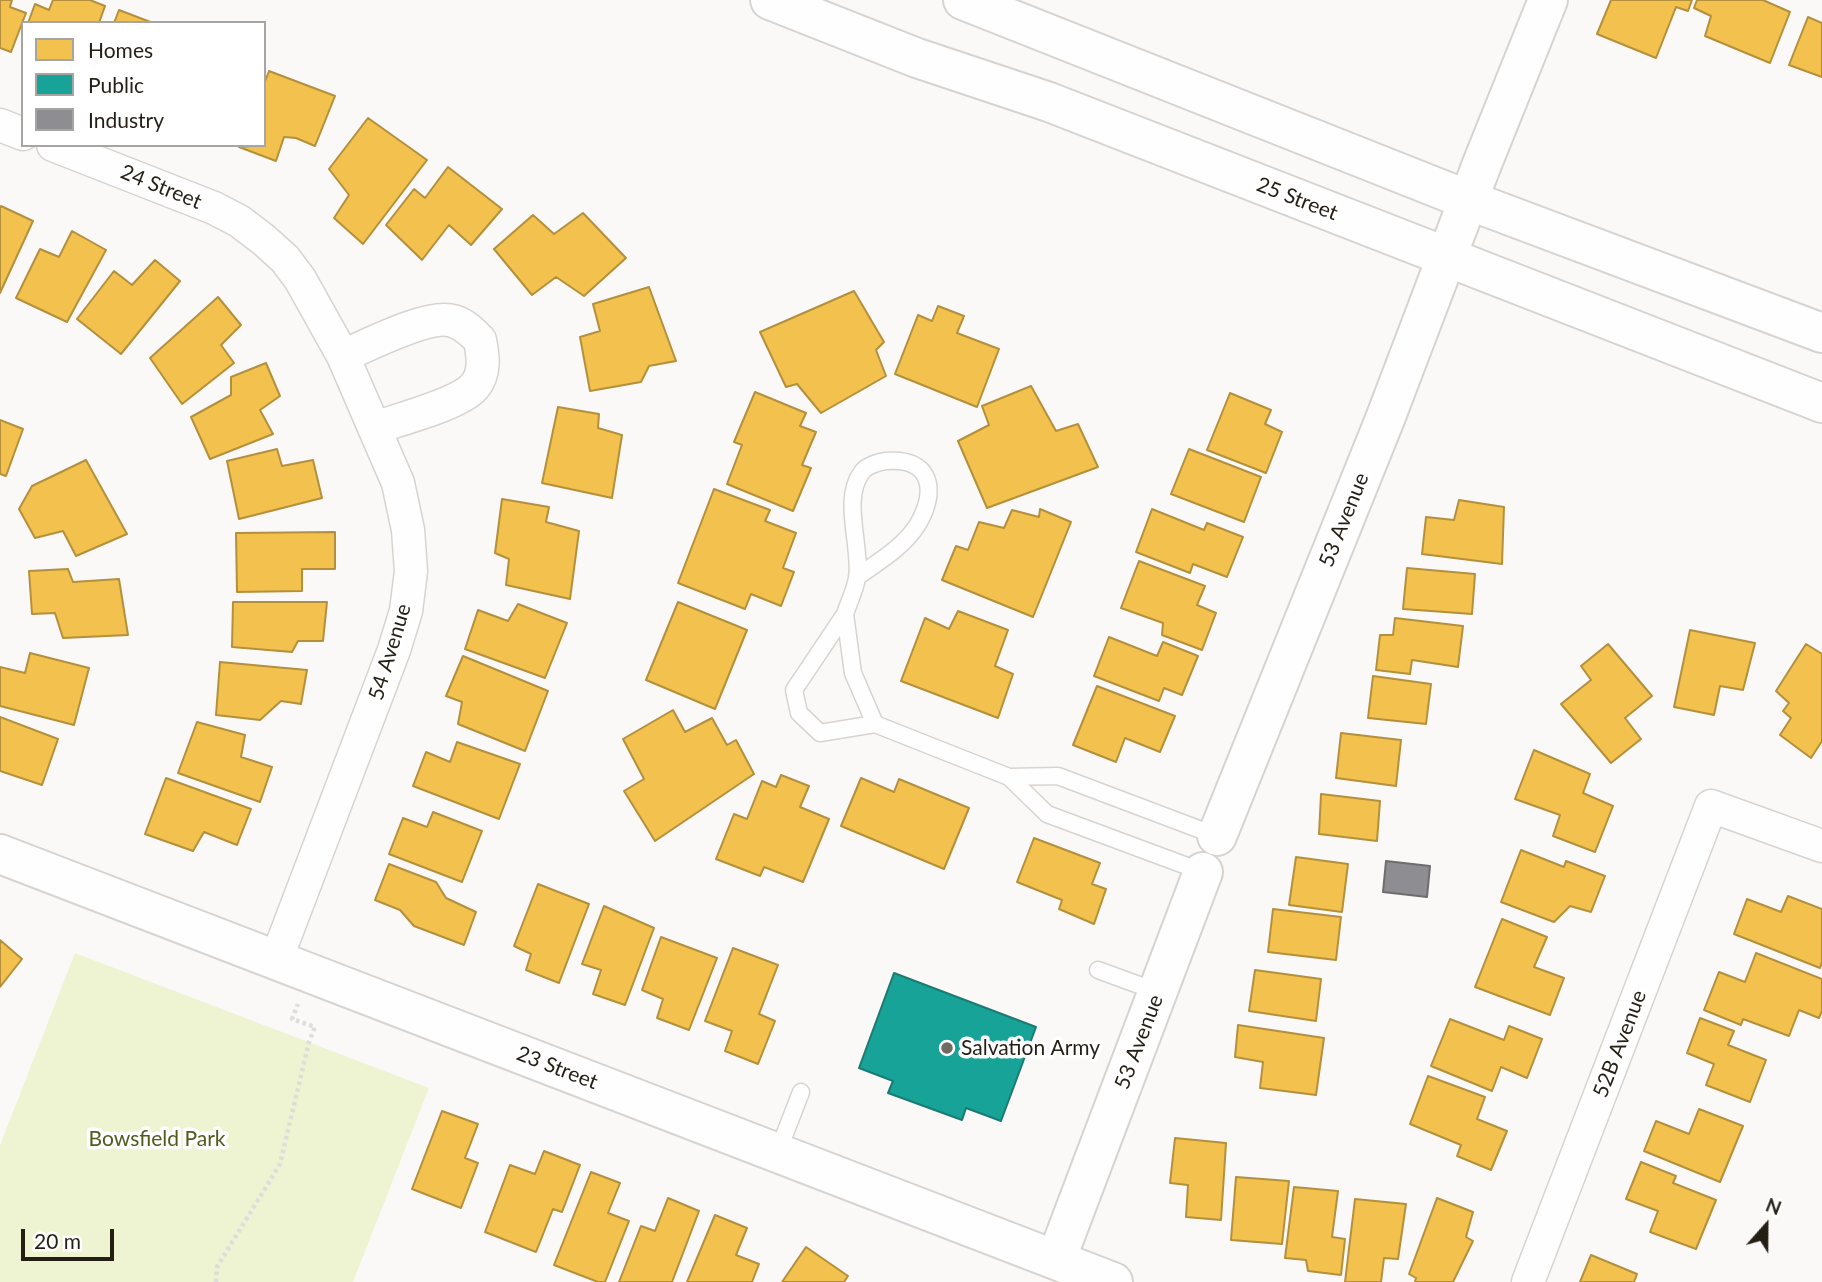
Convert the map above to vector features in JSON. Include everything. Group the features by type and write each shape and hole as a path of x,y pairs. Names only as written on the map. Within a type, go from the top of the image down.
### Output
{"street":[{"name":"25 Street","path":"770,0 918,58 1049,102 1822,403"},
{"path":"963,0 1468,200 1822,333"},
{"name":"53 Avenue","path":"1217,836 1548,0"},
{"path":"0,125 21,133"},
{"name":"24 Street","path":"58,147 214,208 239,221 264,240"},
{"name":"54 Avenue","path":"264,240 285,259 300,279 343,356 398,483 408,530 411,571 406,611 394,650 276,960"},
{"path":"343,356 435,320 452,320 469,329 480,340 483,370 474,387 455,400 374,428"},
{"name":"52B Avenue","path":"1528,1282 1712,806 1822,846"},
{"path":"1203,872 1217,836"},
{"name":"23 Street","path":"0,854 1113,1282"},
{"name":"53 Avenue","path":"1056,1260 1203,872"}],"lane":[{"path":"857,577 898,548 917,526 929,501 928,480 920,469 903,460 878,462 862,472 851,499 857,577 845,614 794,690 799,713 820,733 875,724 1009,777 1047,814 1203,872"},
{"path":"845,614 853,673 875,724"},
{"path":"1009,777 1058,776 1217,836"},
{"path":"1098,970 1158,992"},
{"path":"777,1154 801,1092"}],"path":[{"path":"216,1282 217,1266 280,1164 309,1042 315,1027 292,1018 299,1002"}],"green space":[{"name":"Bowsfield Park","path":"75,953 429,1088 353,1282 0,1282 0,1145"}],"building: Homes":[{"path":"0,0 12,0 10,7 26,13 11,52 0,48"},
{"path":"53,0 90,0 105,6 100,21 29,21 35,4 49,10"},
{"path":"1611,0 1692,0 1688,11 1676,7 1656,58 1597,34"},
{"path":"1697,0 1763,0 1790,12 1770,63 1705,36 1711,16 1694,8"},
{"path":"119,10 148,21 115,21"},
{"path":"1808,17 1822,23 1822,77 1789,65"},
{"path":"269,71 335,96 315,146 296,138 284,137 276,161 239,147 266,147 266,79"},
{"path":"368,118 427,160 363,244 334,218 349,195 329,169"},
{"path":"448,167 502,209 471,245 449,225 422,260 386,225 414,189 425,198"},
{"path":"1,206 33,221 0,293 0,208"},
{"path":"583,213 626,258 584,296 556,277 532,295 494,249 533,215 554,234"},
{"path":"72,231 106,250 67,322 16,298 40,249 59,257"},
{"path":"155,260 180,281 121,354 77,319 114,271 132,285"},
{"path":"649,287 676,361 649,366 641,382 590,391 580,337 600,331 593,304"},
{"path":"854,291 884,342 876,350 886,376 821,413 797,384 786,387 760,332"},
{"path":"218,297 241,325 221,345 234,363 182,404 150,358"},
{"path":"938,306 964,316 957,333 999,349 977,407 895,374 918,315 932,321"},
{"path":"266,363 280,396 260,410 273,434 210,459 191,417 231,395 231,377"},
{"path":"1031,386 1056,431 1078,424 1098,467 987,508 958,441 989,425 982,406"},
{"path":"755,392 806,413 800,426 816,432 802,465 811,468 793,511 727,484 742,445 734,442"},
{"path":"1230,393 1271,410 1265,424 1282,432 1266,473 1207,450"},
{"path":"558,407 599,414 598,428 622,435 612,498 542,483"},
{"path":"0,420 23,429 6,476 0,474"},
{"path":"277,449 282,466 313,460 322,498 239,519 227,461"},
{"path":"1189,449 1261,477 1244,522 1171,494"},
{"path":"86,460 127,534 76,556 63,531 35,538 19,509 32,486"},
{"path":"714,489 770,510 765,521 796,533 783,568 794,572 781,606 751,594 745,609 678,583"},
{"path":"502,499 549,507 546,522 579,531 570,599 506,585 509,559 495,553"},
{"path":"1459,500 1504,507 1502,564 1422,554 1426,517 1454,520"},
{"path":"1040,509 1071,522 1033,617 942,580 956,546 968,550 979,522 1004,528 1012,510 1039,517"},
{"path":"1152,509 1204,530 1207,523 1243,537 1227,577 1193,564 1190,573 1136,552"},
{"path":"335,532 335,569 302,569 302,591 237,592 236,533"},
{"path":"1139,561 1205,586 1197,605 1216,613 1202,650 1162,635 1163,623 1121,608"},
{"path":"1407,568 1475,574 1472,614 1403,609"},
{"path":"68,569 73,582 119,579 128,635 63,638 55,613 32,614 29,571"},
{"path":"233,602 327,602 323,641 298,641 292,652 232,647"},
{"path":"678,602 747,630 715,709 646,680"},
{"path":"518,604 567,623 545,678 465,649 478,610 508,621"},
{"path":"958,611 1008,630 995,666 1013,674 998,718 901,681 925,618 949,629"},
{"path":"1395,618 1463,626 1458,667 1412,660 1410,674 1376,670 1380,635 1393,635"},
{"path":"1690,630 1755,643 1743,690 1720,686 1714,715 1674,707"},
{"path":"1109,637 1157,656 1163,642 1198,656 1182,695 1164,688 1159,701 1094,676"},
{"path":"1608,644 1652,696 1625,718 1641,739 1611,763 1561,704 1591,680 1581,666"},
{"path":"1806,644 1822,654 1822,741 1811,758 1780,735 1791,718 1783,711 1789,703 1776,691"},
{"path":"30,653 89,668 74,725 0,706 0,667 25,673"},
{"path":"463,656 548,691 525,751 458,724 462,702 446,696"},
{"path":"220,662 307,670 301,704 281,701 260,720 216,715"},
{"path":"1373,676 1431,684 1426,724 1368,718"},
{"path":"1097,686 1175,716 1160,752 1125,738 1116,762 1073,745"},
{"path":"673,710 685,732 712,718 727,745 736,740 754,774 655,841 624,791 644,779 623,739"},
{"path":"0,717 58,739 42,785 0,771"},
{"path":"197,722 245,735 241,757 272,767 260,802 178,773"},
{"path":"1341,733 1401,740 1396,786 1336,778"},
{"path":"457,742 520,764 499,819 413,786 426,752 450,762"},
{"path":"1534,750 1590,774 1583,793 1613,806 1595,852 1553,836 1560,815 1515,799"},
{"path":"781,775 809,786 800,807 829,819 803,882 764,867 760,876 716,859 734,814 747,819 762,781 776,787"},
{"path":"166,778 251,809 237,845 204,832 193,851 145,834"},
{"path":"861,778 894,792 899,779 969,808 944,869 841,826"},
{"path":"1321,794 1380,801 1377,841 1319,834"},
{"path":"433,812 482,831 462,882 389,854 403,818 427,827"},
{"path":"1034,838 1100,863 1092,884 1106,889 1094,924 1059,909 1062,900 1017,882"},
{"path":"1521,850 1564,867 1566,861 1605,876 1591,912 1570,906 1554,922 1501,902"},
{"path":"1296,857 1348,864 1342,912 1289,905"},
{"path":"389,864 436,882 446,898 476,912 464,945 414,926 400,910 375,900"},
{"path":"538,884 589,904 559,983 526,970 531,954 514,946"},
{"path":"1788,896 1822,909 1820,968 1734,934 1747,899 1781,912"},
{"path":"604,906 654,928 625,1005 593,994 601,970 582,964"},
{"path":"1273,909 1341,917 1336,960 1268,952"},
{"path":"1502,919 1547,937 1534,967 1564,978 1550,1015 1475,987"},
{"path":"661,937 717,958 689,1030 657,1018 663,999 642,990"},
{"path":"0,940 22,959 0,987"},
{"path":"733,948 778,965 759,1014 775,1021 758,1064 725,1051 732,1031 705,1021"},
{"path":"1756,953 1822,979 1822,1011 1819,1018 1799,1010 1789,1036 1743,1019 1741,1025 1704,1010 1719,972 1745,982"},
{"path":"1255,970 1321,979 1316,1021 1249,1011"},
{"path":"1700,1018 1734,1031 1728,1045 1766,1060 1750,1102 1706,1085 1714,1064 1687,1053"},
{"path":"1450,1019 1504,1040 1509,1026 1542,1039 1527,1078 1501,1067 1492,1091 1431,1066"},
{"path":"1238,1025 1324,1038 1316,1095 1260,1088 1263,1062 1235,1057"},
{"path":"1428,1076 1485,1097 1477,1119 1507,1131 1491,1170 1457,1156 1461,1145 1410,1124"},
{"path":"1699,1109 1743,1126 1720,1182 1644,1151 1656,1121 1689,1134"},
{"path":"442,1111 478,1124 465,1158 478,1163 461,1208 412,1189"},
{"path":"1175,1138 1226,1143 1221,1220 1186,1217 1188,1185 1170,1183"},
{"path":"544,1151 580,1165 562,1212 553,1209 536,1252 485,1232 510,1165 535,1174"},
{"path":"1641,1162 1676,1176 1673,1183 1716,1200 1696,1249 1650,1232 1658,1211 1626,1199"},
{"path":"591,1172 620,1183 608,1213 629,1221 605,1282 598,1282 554,1265"},
{"path":"1236,1177 1289,1181 1282,1244 1231,1240"},
{"path":"1294,1187 1338,1191 1332,1237 1345,1239 1341,1275 1308,1271 1306,1260 1285,1258"},
{"path":"668,1198 699,1211 672,1282 619,1282 641,1226 655,1231"},
{"path":"1437,1198 1473,1212 1466,1237 1473,1241 1453,1282 1415,1282 1416,1278 1409,1274"},
{"path":"1355,1199 1406,1204 1398,1259 1384,1258 1381,1282 1345,1282"},
{"path":"715,1215 747,1228 736,1255 759,1264 752,1282 687,1282"},
{"path":"806,1247 848,1276 844,1282 782,1282"},
{"path":"1591,1255 1637,1274 1634,1282 1580,1282"}],"building: Public":[{"name":"Salvation Army","path":"894,973 1036,1027 1001,1121 966,1108 962,1120 888,1093 893,1081 859,1068"}],"building: Industry":[{"path":"1386,861 1430,866 1427,897 1383,892"}],"place":[{"name":"Salvation Army","path":"947,1048"}]}
